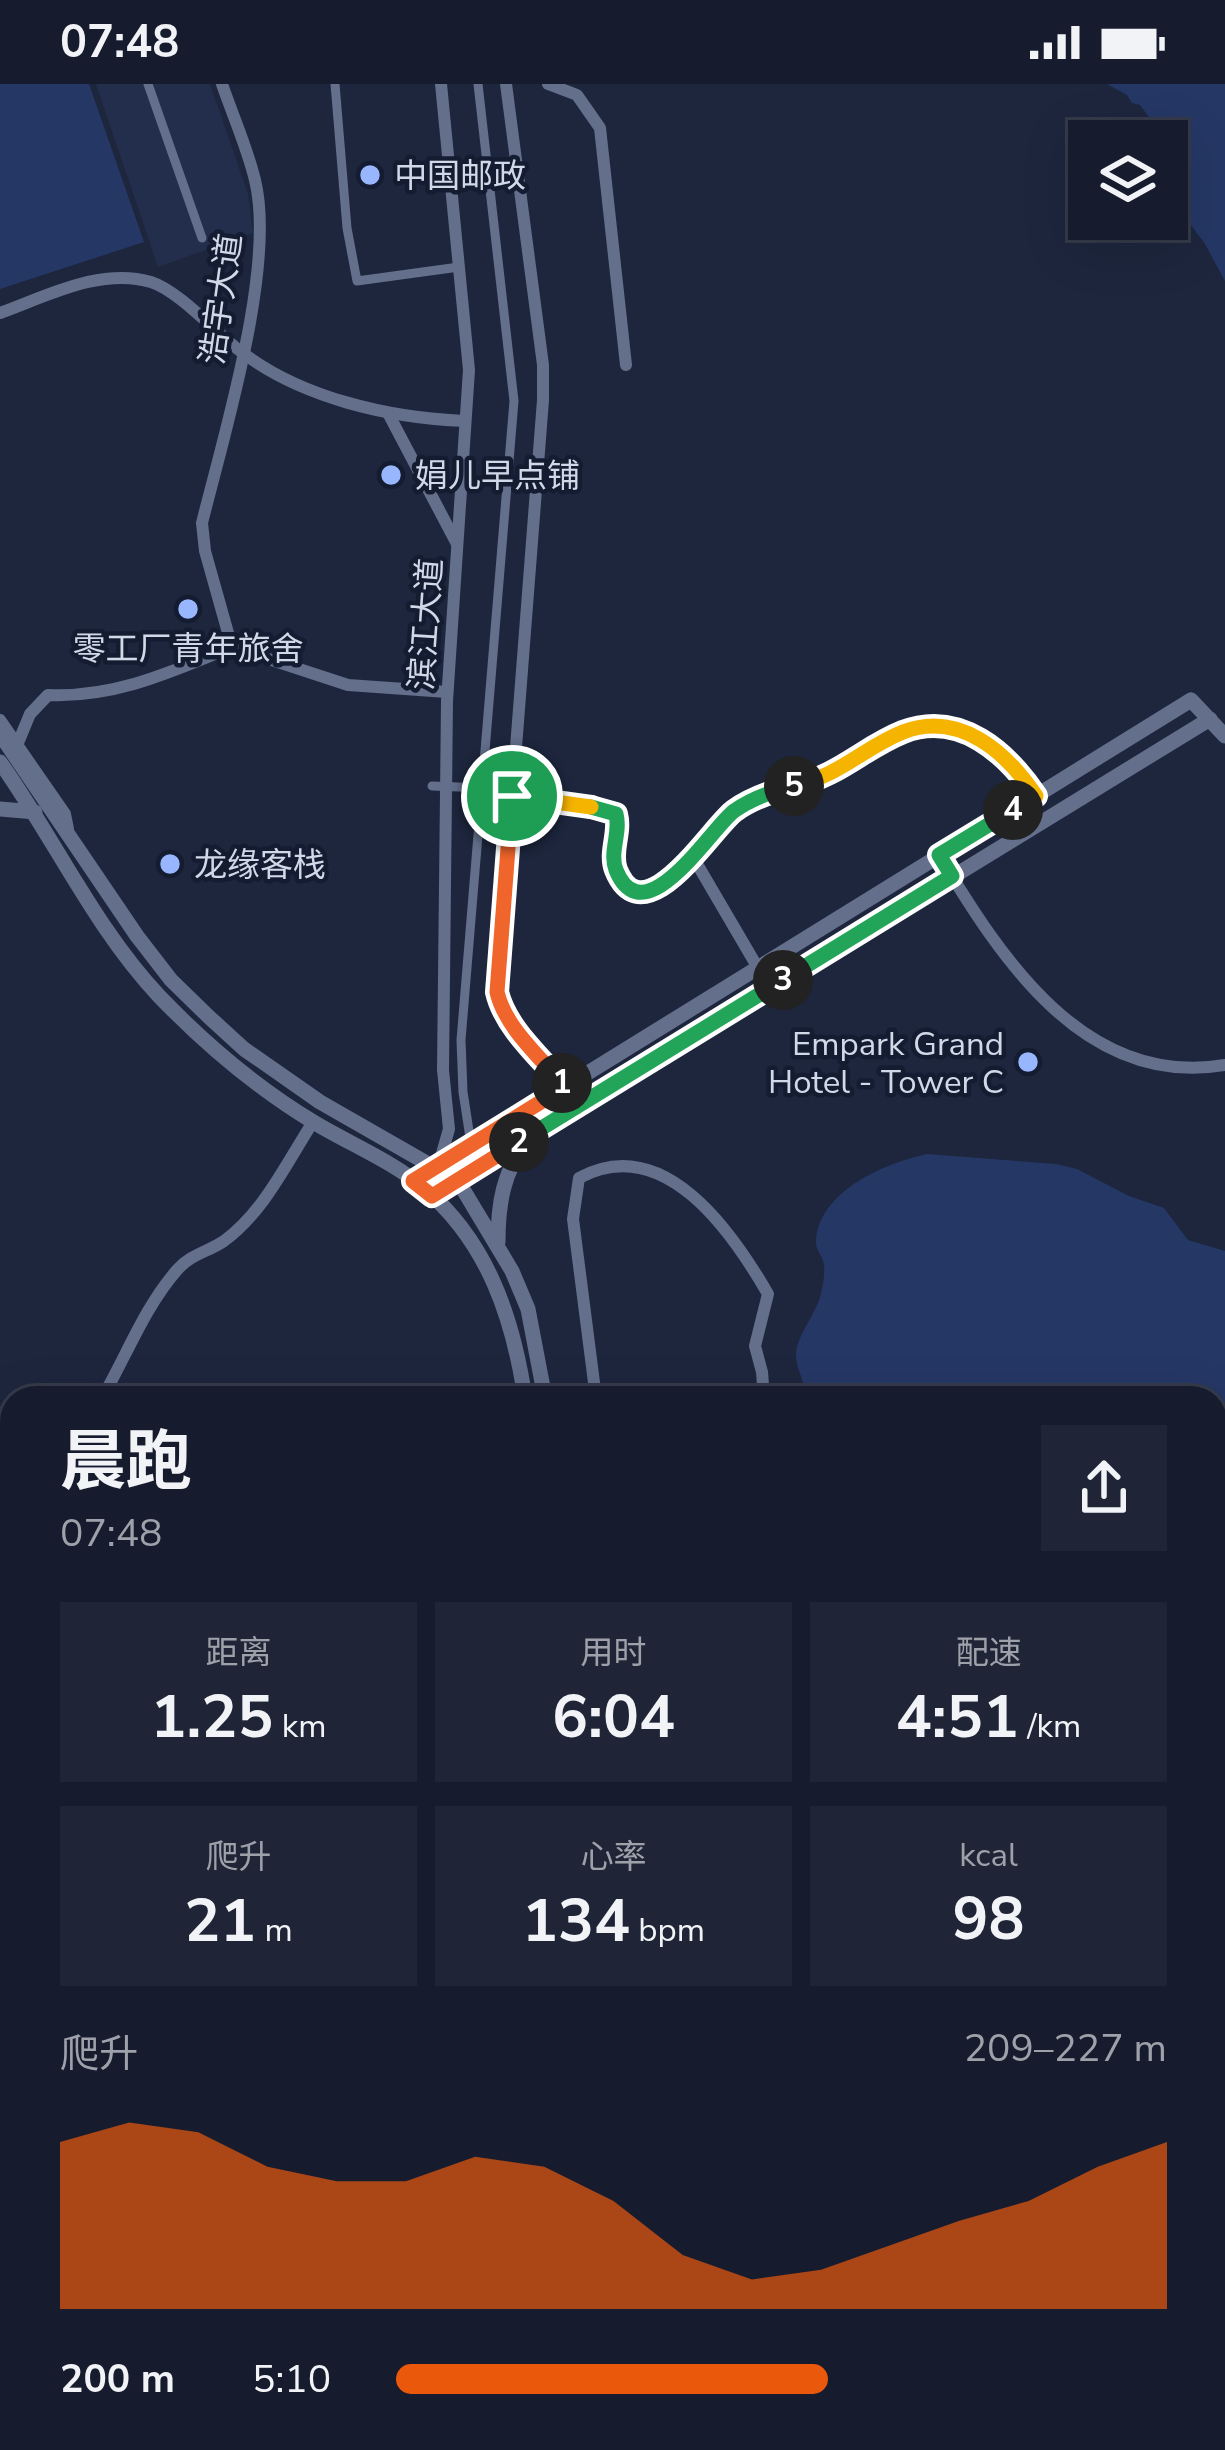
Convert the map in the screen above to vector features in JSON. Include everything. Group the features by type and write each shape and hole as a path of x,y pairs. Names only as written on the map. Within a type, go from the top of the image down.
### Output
{"street":[{"path":"148,84 202,238"},
{"name":"浩宇大道","path":"222,84 256,183 260,252 243,354 202,523 205,551 232,647"},
{"path":"335,84 347,228 357,281 459,267"},
{"name":"滨江大道","path":"438,1166 449,1129 443,1070 447,692 469,370 440,84"},
{"path":"471,1144 461,1040 514,401 478,84"},
{"path":"506,84 543,365 543,400 497,992 500,1008 565,1087"},
{"path":"548,84 577,95 600,128 626,365"},
{"path":"0,313 92,280 155,283 243,354 310,389 388,413 465,421"},
{"path":"388,413 457,544"},
{"path":"18,743 30,714 48,695 83,697 138,685 232,647 348,686 447,692"},
{"path":"413,1181 1191,700 1225,736"},
{"path":"432,1196 1210,719"},
{"path":"0,720 65,814 68,829"},
{"path":"512,796 616,814 619,827 613,859 618,875 637,890 668,882 730,813 755,798 835,774 903,732 950,728 998,749 1036,796"},
{"path":"0,734 172,980 244,1049 339,1114 458,1180 498,1245 528,1309 543,1386"},
{"path":"0,762 120,948 182,1019 231,1064 313,1121 413,1181 475,1246 509,1316 523,1386"},
{"path":"432,786 484,788"},
{"path":"0,809 35,812"},
{"path":"939,855 999,950 1030,988 1072,1027 1117,1051 1160,1065 1202,1069 1225,1065"},
{"path":"693,857 758,968"},
{"path":"87,896 104,885"},
{"path":"108,1386 136,1328 177,1270 194,1254 222,1243 255,1212 313,1121"},
{"path":"498,1245 500,1199 507,1174 532,1134"},
{"path":"594,1386 573,1219 579,1178 598,1168 637,1165 677,1184 709,1211 768,1294 755,1346 763,1386"}],"shaded area":[{"path":"0,84 89,84 144,242 0,289"},
{"path":"96,84 210,84 248,194 253,233 158,267"},
{"path":"1107,84 1225,84 1225,281 1188,221 1188,120 1151,120 1127,95"},
{"path":"927,1154 1056,1164 1164,1208 1188,1240 1225,1251 1225,1386 804,1386 796,1353 822,1287 824,1265 816,1244 820,1222 842,1193 893,1164"}],"place":[{"name":"中国邮政","path":"370,175"},
{"name":"娟儿早点铺","path":"391,475"},
{"name":"零工厂青年旅舍","path":"188,609"},
{"name":"龙缘客栈","path":"170,864"},
{"name":"Empark Grand Hotel - Tower C","path":"1028,1062"}],"route":[{"path":"950,728 973,735 998,749 1036,796 939,855 952,876 432,1196 413,1181 565,1087 500,1008 497,992 512,796 616,814 619,827 613,859 618,875 637,890 652,889 683,871 730,813 755,798 835,774 903,732 950,728"}]}
